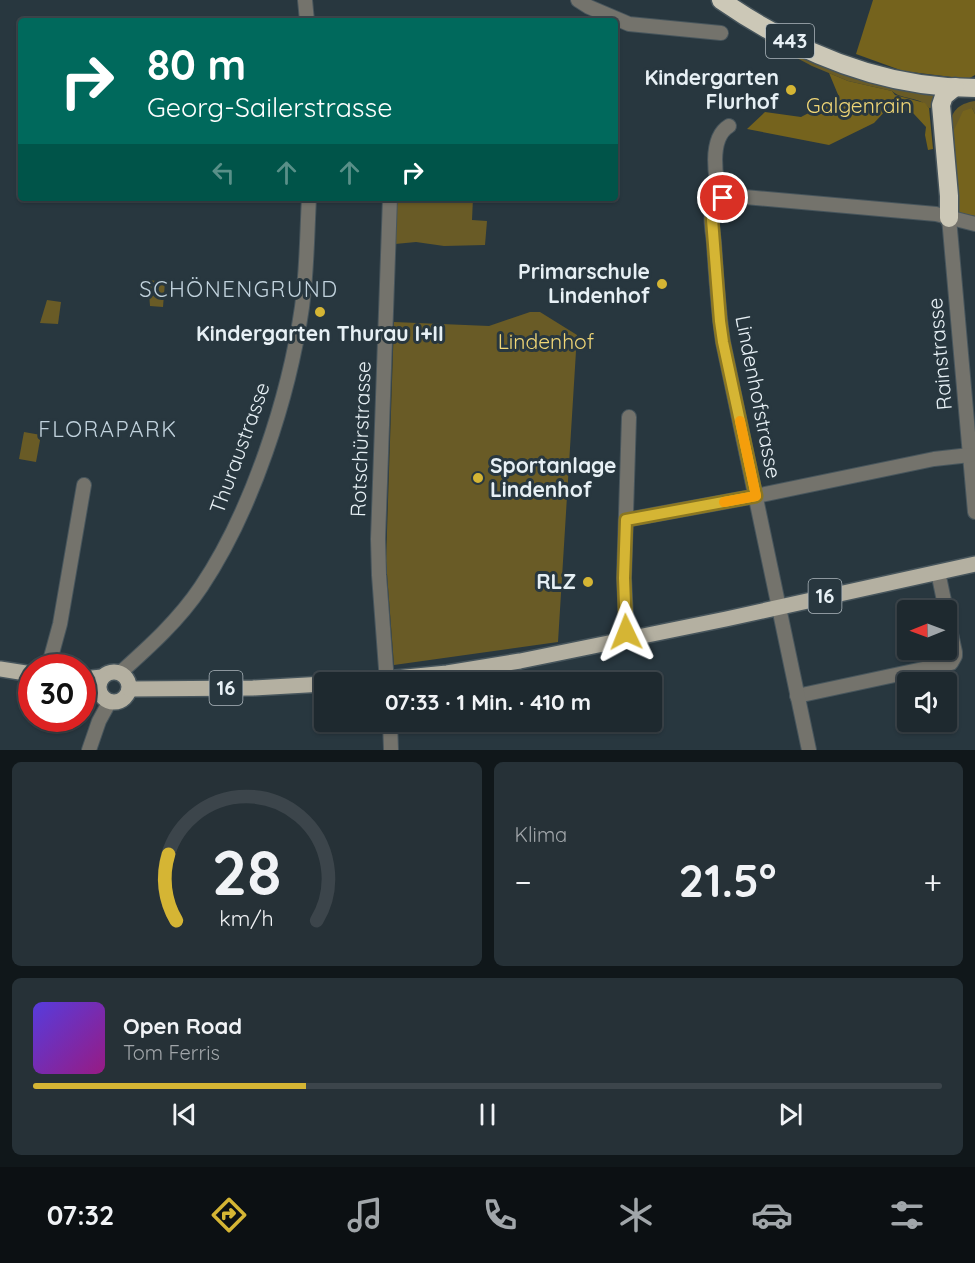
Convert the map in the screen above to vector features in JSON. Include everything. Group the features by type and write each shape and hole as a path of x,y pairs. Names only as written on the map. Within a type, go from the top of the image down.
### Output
{"highway":[{"name":"443","path":"721,0 761,26 806,50 835,62 915,83 975,88"},
{"path":"949,218 941,105 944,96 955,87"}],"main road":[{"name":"16","path":"452,672 496,666 627,639 975,564"},
{"path":"0,669 18,672"},
{"path":"96,678 110,672 120,673 128,681 129,689 124,698 115,702 96,693"},
{"path":"102,677 99,686 105,698"},
{"name":"16","path":"129,689 253,688 314,685"}],"street":[{"path":"305,0 307,18"},
{"path":"578,0 615,18"},
{"path":"618,19 629,24 721,33"},
{"path":"729,126 724,129 716,151 716,180 723,198 734,196 936,214 975,224"},
{"name":"Lindenhofstrasse","path":"723,198 715,205 712,219 723,342 809,750"},
{"name":"Thuraustrasse","path":"120,673 182,612 200,588 234,528 255,479 272,432 295,346 302,307 309,201"},
{"name":"Rotschürstrasse","path":"386,672 378,539 390,201"},
{"name":"Rainstrasse","path":"949,218 975,512"},
{"path":"627,639 624,578 629,417"},
{"path":"626,520 934,459 970,455"},
{"path":"52,654 60,624 84,485"},
{"path":"939,572 944,600"},
{"path":"798,696 951,663 953,660"},
{"path":"89,750 105,698"},
{"path":"390,732 391,750"}],"green space":[{"path":"873,0 975,0 975,75 968,79 903,71 856,54"},
{"path":"765,34 939,92 937,107 929,108 921,102 900,96 892,91 848,81 812,66 765,41"},
{"name":"Galgenrain","path":"829,73 848,81 892,91 895,95 925,103 929,108 933,149 928,150 926,127 913,113 905,111 904,113 899,105 889,107 874,123 829,145 747,129 765,112 801,117 839,97"},
{"path":"975,101 975,114 972,108 957,185 955,212 948,129 956,109"},
{"path":"972,108 975,114 975,216 955,212 957,185 954,130 963,111"},
{"path":"397,201 473,201 472,220 487,221 485,245 444,246 416,242 395,244"},
{"path":"148,280 165,282 163,307 150,306"},
{"path":"47,300 61,302 58,324 40,323"},
{"name":"Sportanlage Lindenhof","path":"530,312 540,312 577,335 558,642 394,665 386,561 394,322 489,326"},
{"path":"24,432 41,435 36,462 19,459"}],"slow traffic":[{"path":"724,502 756,496 740,421"}],"place":[{"name":"Kindergarten Flurhof","path":"791,90"},
{"name":"Primarschule Lindenhof","path":"662,284"},
{"name":"Kindergarten Thurau I+II","path":"320,312"},
{"name":"Sportanlage Lindenhof","path":"478,478"},
{"name":"RLZ","path":"588,582"}],"district":[{"name":"SCHÖNENGRUND","path":"239,289"},
{"name":"FLORAPARK","path":"108,429"}],"route":[{"path":"626,632 624,578 626,520 756,496 720,321 712,219 715,205 723,198"}],"park label":[{"name":"Lindenhof","path":"546,342"}]}
